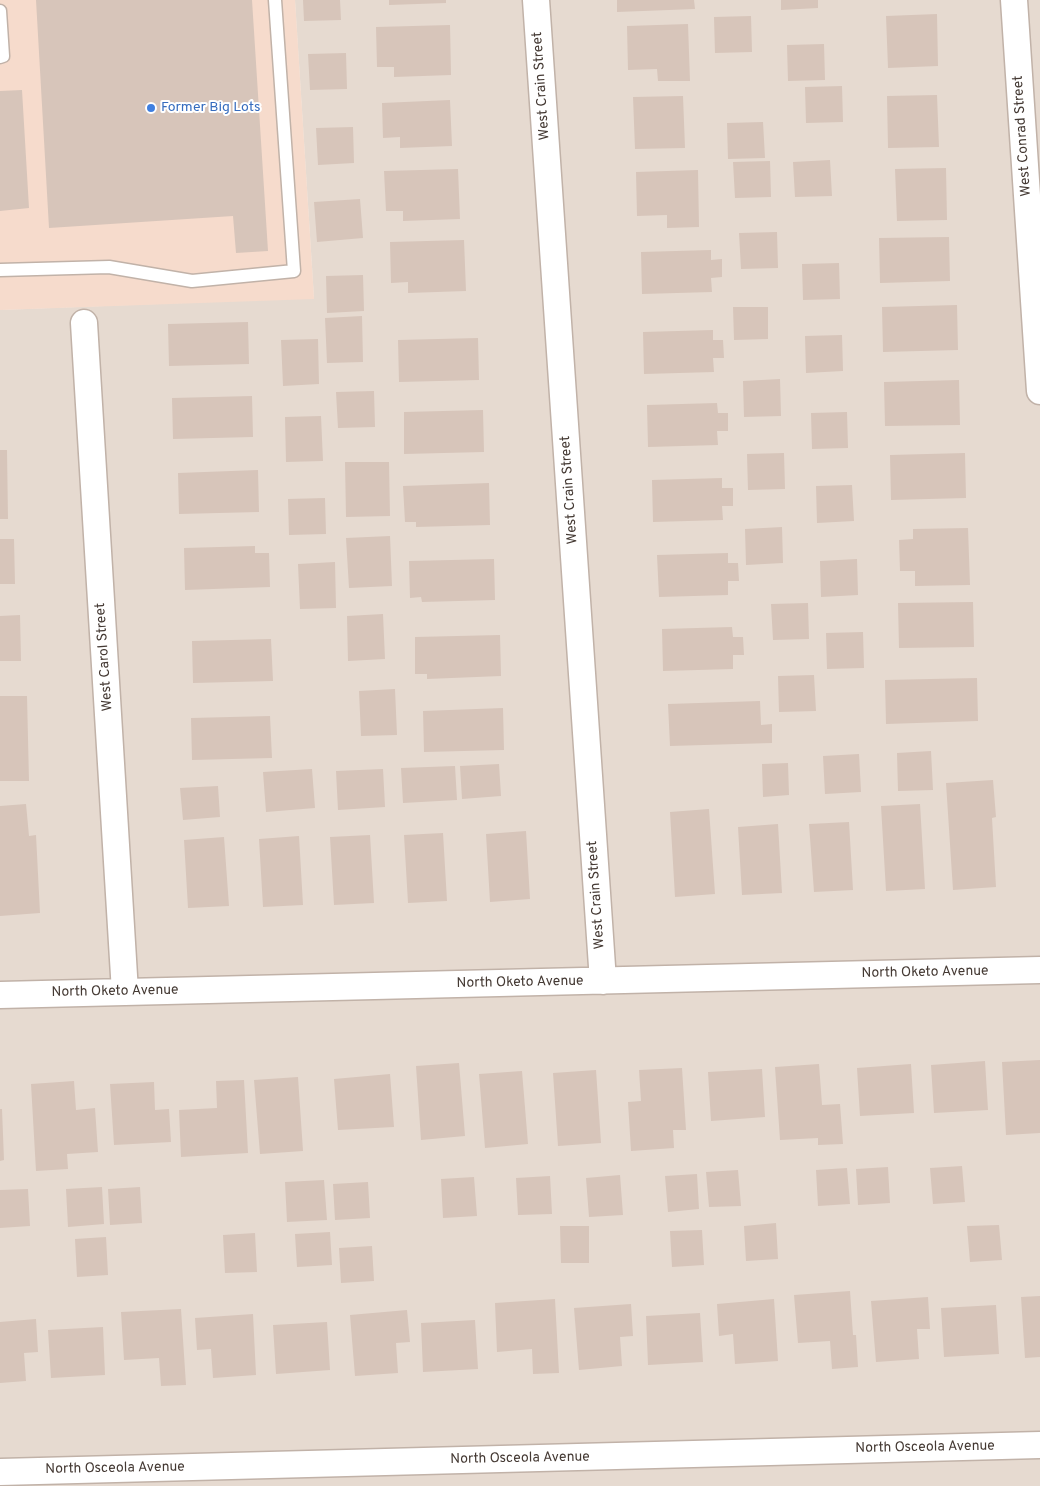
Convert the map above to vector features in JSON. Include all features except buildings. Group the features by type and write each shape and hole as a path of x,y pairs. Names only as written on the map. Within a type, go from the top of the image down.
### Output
{"street":[{"name":"West Crain Street","path":"536,0 603,981"},
{"name":"West Conrad Street","path":"1014,0 1040,391"},
{"name":"West Carol Street","path":"84,323 126,992"},
{"name":"North Oketo Avenue","path":"0,995 1040,970"},
{"name":"North Osceola Avenue","path":"0,1472 1040,1446"}],"lane":[{"path":"0,270 108,267 192,281 294,270 275,0"},
{"path":"0,11 3,56 0,57"}],"shaded area":[{"path":"0,0 295,0 314,299 0,310"},
{"path":"295,0 1040,0 1040,1486 0,1486 0,310 314,298"}],"place":[{"name":"Former Big Lots","path":"151,108"}]}
